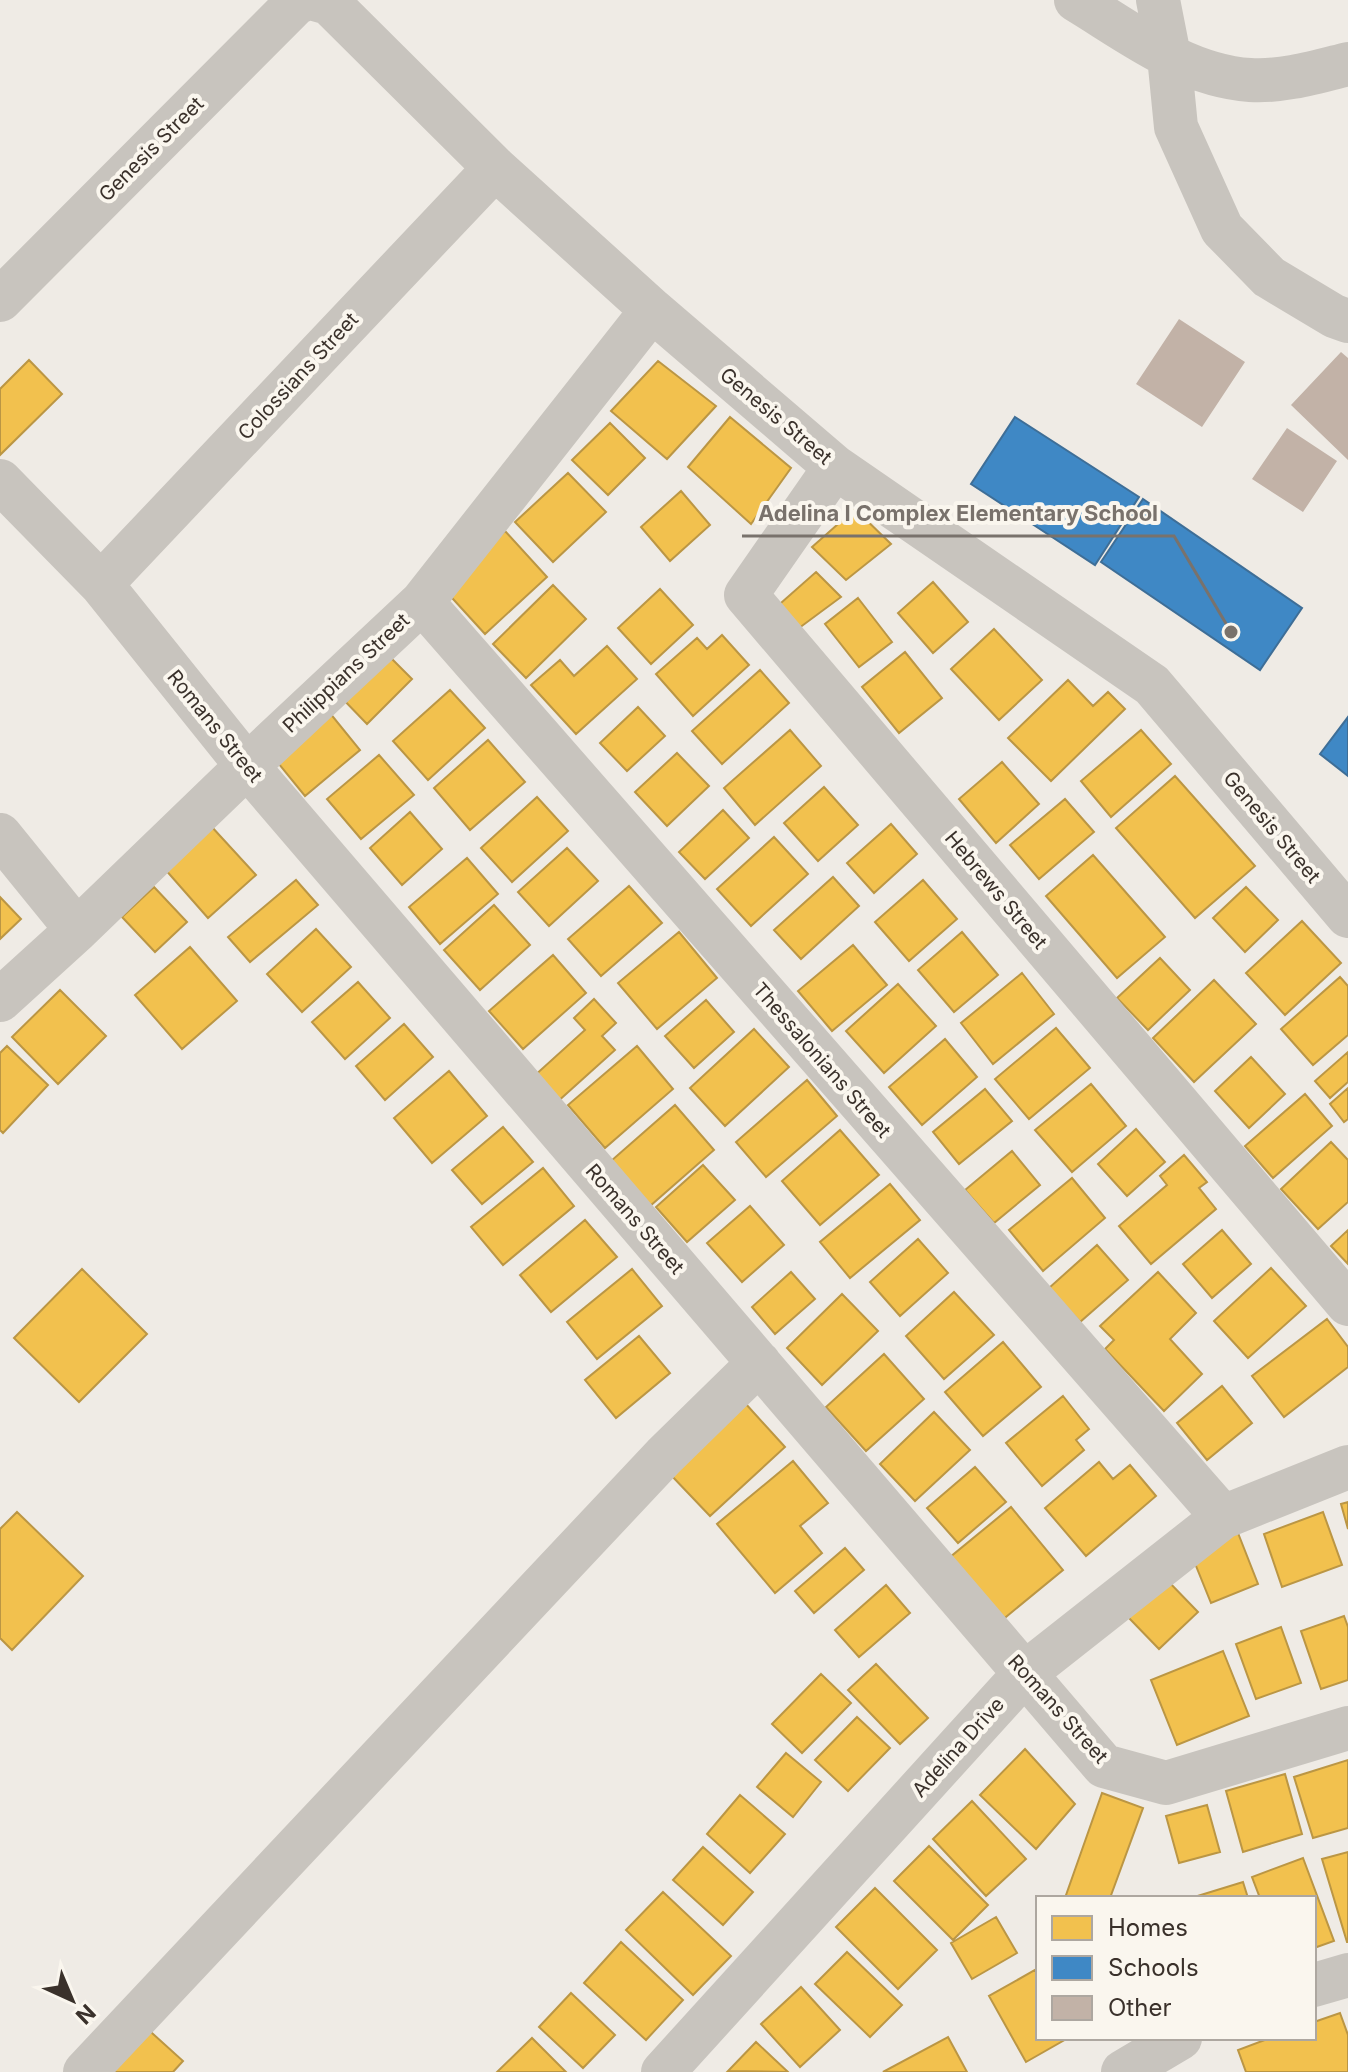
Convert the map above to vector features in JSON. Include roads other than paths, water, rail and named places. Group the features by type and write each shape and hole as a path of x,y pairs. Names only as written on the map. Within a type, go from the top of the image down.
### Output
{"street":[{"name":"Genesis Street","path":"0,300 296,3 303,0"},
{"name":"Genesis Street","path":"318,0 329,3 495,168 652,310 835,467 1152,685 1348,916"},
{"path":"1076,0 1169,56 1206,72 1250,80 1291,78 1348,64"},
{"path":"1158,0 1169,56 1176,127 1222,229 1269,277 1334,316 1348,321"},
{"name":"Colossians Street","path":"101,584 495,168"},
{"name":"Philippians Street","path":"0,1000 422,602 652,310"},
{"name":"Hebrews Street","path":"835,467 746,595 1348,1304"},
{"name":"Romans Street","path":"0,481 101,584 247,766 1104,1766 1166,1783 1348,1728"},
{"name":"Thessalonians Street","path":"422,602 1223,1517"},
{"path":"0,835 77,930"},
{"path":"85,2072 664,1456 759,1363"},
{"name":"Adelina Drive","path":"663,2072 1025,1673 1223,1517 1348,1467"},
{"path":"1316,1984 1348,1975"},
{"path":"1123,2072 1177,2040"}],"place":[{"name":"Adelina I Complex Elementary School","path":"1231,632"}]}
